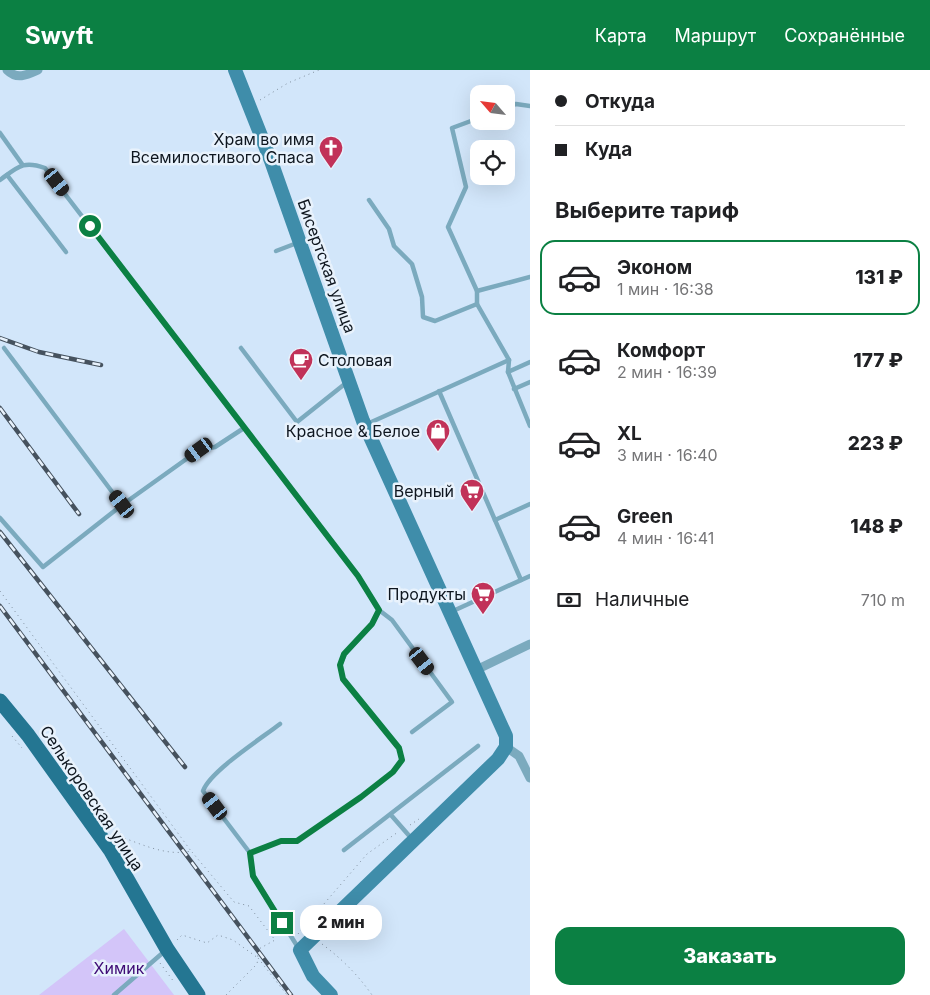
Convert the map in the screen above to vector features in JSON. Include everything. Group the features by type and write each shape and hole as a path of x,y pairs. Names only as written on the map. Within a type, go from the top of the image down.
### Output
{"main road":[{"name":"Бисертская улица","path":"235,70 300,241 365,425 449,613 503,725 506,747"},
{"name":"Селькоровская улица","path":"0,701 28,734 111,851 162,954 198,995"},
{"path":"331,995 313,976 300,950 498,759 506,747"}],"street":[{"path":"7,70 11,74 23,77 38,70"},
{"path":"476,670 530,644"},
{"path":"506,747 518,756 530,778"}],"lane":[{"path":"515,104 530,106"},
{"path":"470,121 452,128 466,187 448,227 477,291 476,304 509,360 508,372 530,426"},
{"path":"0,133 22,164"},
{"path":"0,180 22,164 33,164 45,168 358,576 379,610 392,620 452,702 412,732"},
{"path":"7,175 66,252"},
{"path":"369,200 389,229 394,246 412,264 422,297 423,317 436,321 476,304"},
{"path":"276,251 300,241"},
{"path":"477,291 530,277"},
{"path":"4,348 122,504"},
{"path":"241,348 297,422 349,380"},
{"path":"365,425 509,360"},
{"path":"508,372 530,362"},
{"path":"514,389 530,382"},
{"path":"439,391 522,580"},
{"path":"0,518 43,568 122,504 199,450 216,447 244,428"},
{"path":"495,520 530,504"},
{"path":"449,613 530,576"},
{"path":"250,853 281,841 297,841 361,797 393,772 402,760 399,748 343,679 340,665 344,654 372,624 379,610"},
{"path":"280,724 206,783 204,791 250,853 253,876 291,939 300,950"},
{"path":"344,850 478,746"},
{"path":"391,815 413,840"},
{"path":"114,995 162,954"}],"path":[{"path":"249,106 288,83 319,70"},
{"path":"0,591 191,851 234,902 249,906 275,940 257,950 257,964 226,995"},
{"path":"10,733 26,753"},
{"path":"291,939 303,930 367,854 385,839 419,819"},
{"path":"108,833 152,849 183,853 191,851"},
{"path":"178,988 162,954 182,935 207,943 218,935 233,940 258,958 286,995"},
{"path":"313,938 340,957 362,980 372,995"}],"green space":[{"name":"Химик","path":"124,929 174,995 39,995"}],"railway":[{"path":"0,338 39,352 101,365"},
{"path":"0,408 79,514"},
{"path":"0,532 185,767"},
{"path":"0,606 291,995"}],"place":[{"name":"Храм во имя Всемилостивого Спаса","path":"331,169"},
{"name":"Столовая","path":"301,381"},
{"name":"Красное & Белое","path":"438,452"},
{"name":"Верный","path":"472,512"},
{"name":"Продукты","path":"483,615"}],"route":[{"path":"90,226 358,576 379,610 372,624 344,654 340,665 343,679 399,748 402,760 393,772 361,797 297,841 281,841 250,853 253,876 282,923"}]}
